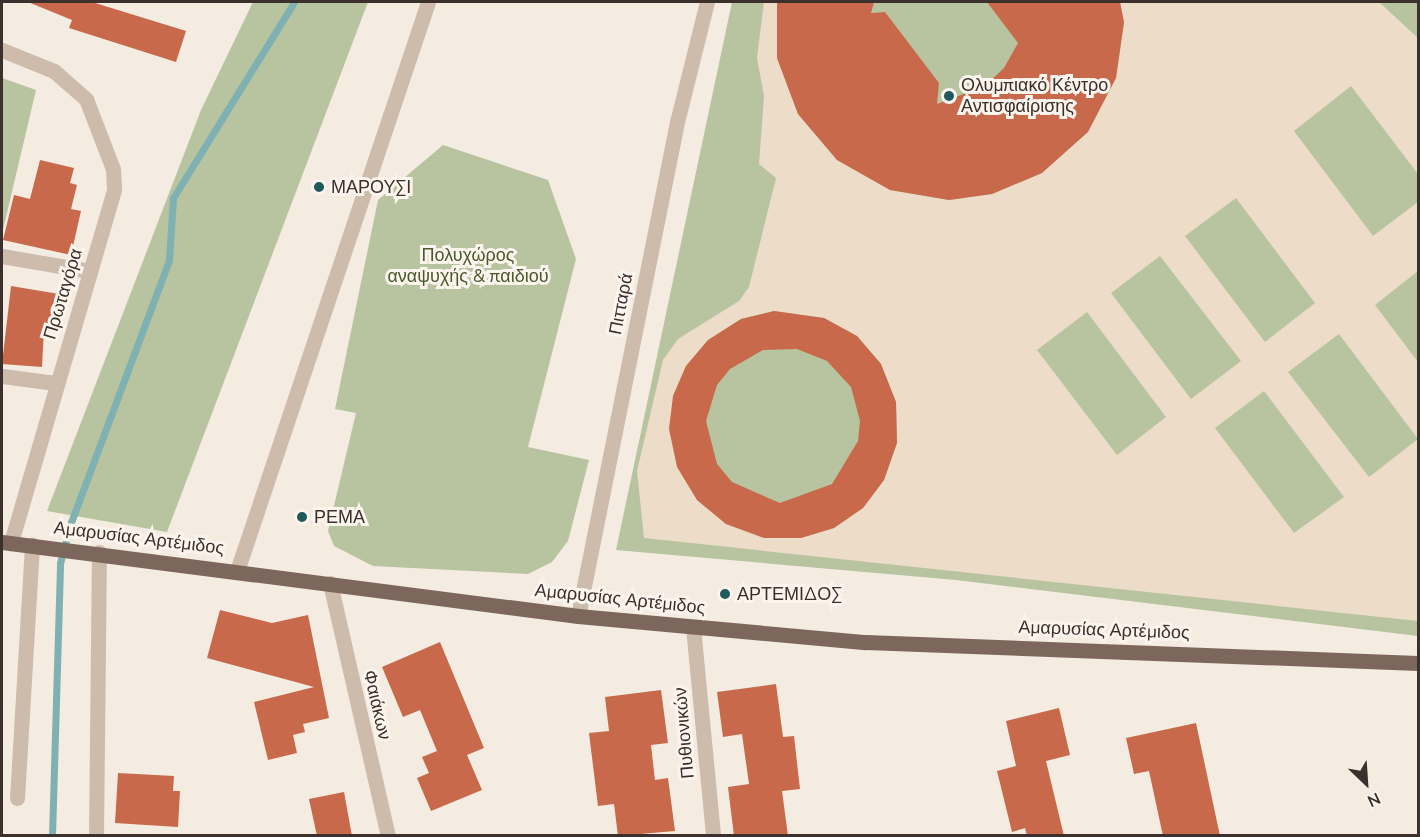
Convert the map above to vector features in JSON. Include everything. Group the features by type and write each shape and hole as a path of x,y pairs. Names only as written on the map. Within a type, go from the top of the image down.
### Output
{"main road":[{"name":"Αμαρυσίας Αρτέμιδος","path":"6,542 99,552 578,616 693,627 919,646 1419,663"}],"street":[{"path":"237,571 428,2"},
{"name":"Πιτταρά","path":"578,616 677,122 707,2"},
{"name":"Πρωταγόρα","path":"2,50 54,72 86,99 113,169 111,208 6,542"},
{"path":"2,256 90,271"},
{"path":"2,376 56,383"},
{"path":"17,798 32,544"},
{"path":"96,836 99,552"},
{"name":"Φαιάκων","path":"330,583 388,836"},
{"name":"Πυθιονικών","path":"693,627 713,836"}],"green space":[{"path":"253,2 368,2 167,532 47,511 201,110"},
{"path":"732,2 1418,2 1418,636 956,580 616,550"},
{"path":"2,78 36,90 2,234"},
{"name":"Πολυχώρος αναψυχής & παιδιού","path":"443,145 548,180 576,259 528,447 589,460 568,541 552,562 528,574 373,566 334,546 328,531 356,413 335,409 378,200"}],"shaded area":[{"path":"764,2 777,2 777,58 798,114 837,160 890,190 949,200 992,194 1042,173 1087,132 1116,78 1124,23 1120,2 1379,2 1418,38 1418,174 1351,86 1294,131 1373,236 1418,202 1418,271 1375,305 1418,362 1418,439 1418,621 644,538 637,471 663,360 678,339 739,301 749,287 776,178 759,164 764,96 757,58","holes":["1236,198 1315,303 1265,342 1185,236","1160,256 1241,361 1191,399 1111,293","774,311 824,318 857,336 881,364 896,402 897,443 884,480 863,508 834,528 801,538 764,538 726,524 697,500 673,396 686,366 708,340 741,319","1087,312 1166,417 1117,455 1037,350","1339,334 1418,439 1369,477 1288,372","1264,391 1344,497 1294,533 1215,428"]}],"building":[{"path":"28,2 92,2 186,31 176,62 69,28 72,20"},
{"name":"Ολυμπιακό Κέντρο Αντισφαίρισης","path":"777,2 874,2 871,13 885,12 939,83 937,104 985,86 1004,68 1018,43 987,2 1120,2 1124,22 1116,78 1088,132 1042,173 992,194 949,200 890,190 837,160 798,114 777,58"},
{"path":"40,160 74,168 70,183 77,185 71,209 81,211 71,255 3,240 14,195 30,199"},
{"path":"11,286 59,294 53,330 44,329 42,367 2,364"},
{"path":"774,311 824,318 857,336 881,364 896,402 897,443 884,480 863,508 834,528 801,538 764,538 726,524 697,500 677,467 669,429 673,396 686,366 708,340 741,319","holes":["797,349 827,361 851,387 860,421 858,441 832,484 780,503 732,482 717,464 706,421 717,385 730,369 763,350"]},
{"path":"220,610 272,623 308,615 329,718 303,724 305,732 293,735 297,753 268,760 254,702 314,687 207,658"},
{"path":"440,642 484,748 467,755 482,790 431,811 417,778 429,773 422,757 437,751 420,710 403,717 382,667"},
{"path":"776,684 783,737 794,736 800,789 782,791 788,836 734,836 728,787 749,784 742,734 723,737 717,692"},
{"path":"661,690 668,743 651,745 655,780 668,778 675,831 618,836 614,804 598,806 589,733 609,731 605,697"},
{"path":"1059,708 1070,755 1046,761 1064,836 1027,836 1025,828 1012,832 997,771 1016,766 1006,721"},
{"path":"1196,723 1220,836 1163,836 1149,771 1134,774 1126,738"},
{"path":"118,773 174,776 173,791 180,791 178,827 115,823"},
{"path":"344,792 352,836 317,836 309,799"}],"waterway":[{"path":"52,836 60,563 70,525 169,260 173,198 294,2"}],"place":[{"name":"Ολυμπιακό Κέντρο Αντισφαίρισης","path":"949,96"},
{"name":"ΜΑΡΟΥΣΙ","path":"319,187"},
{"name":"ΡΕΜΑ","path":"302,517"},
{"name":"ΑΡΤΕΜΙΔΟΣ","path":"725,594"}]}
